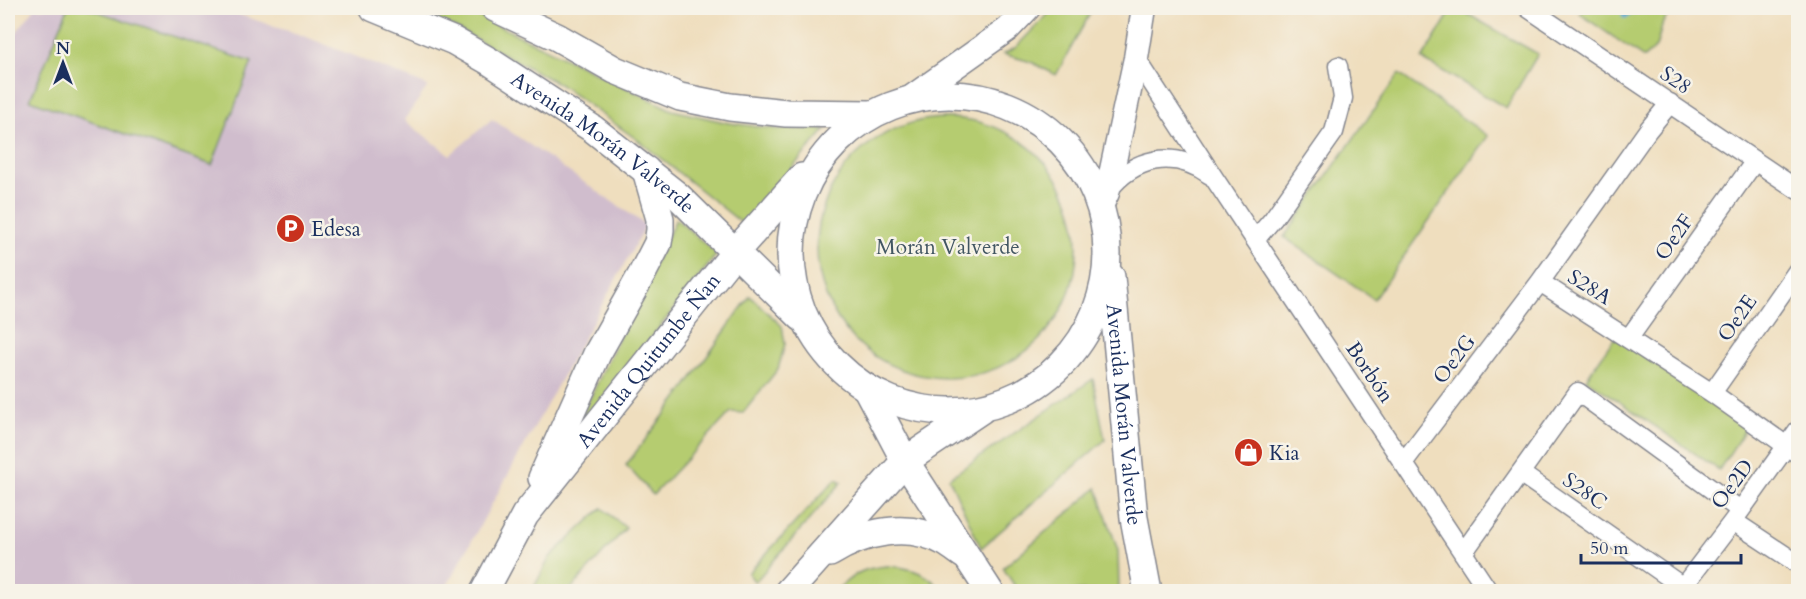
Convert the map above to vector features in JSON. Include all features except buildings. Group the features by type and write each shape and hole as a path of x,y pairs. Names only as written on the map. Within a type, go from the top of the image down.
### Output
{"main road":[{"name":"Avenida Morán Valverde","path":"374,8 454,41 593,129 678,196 804,320"},
{"path":"495,8 557,37 615,70 680,97 730,107 786,113 872,114"},
{"path":"984,408 944,411 904,405 867,389 843,372 815,339 804,320 790,274 791,227 806,182 833,143 872,114 912,97 1008,29 1028,8"},
{"path":"788,591 905,461 984,408 1027,391 1063,363 1090,326 1106,283 1108,238 1104,199 1136,58 1144,8"},
{"path":"912,97 962,95 1006,105 1045,126 1068,147 1104,199"},
{"name":"Avenida Quitumbe Ñan","path":"484,591 525,514 735,252 833,143"},
{"path":"525,514 597,354 657,243 660,219 646,170"},
{"name":"Avenida Morán Valverde","path":"1108,238 1134,518 1148,591"},
{"path":"867,389 905,461 990,591"},
{"path":"810,566 862,536 889,531 916,532 944,541 968,558"}],"street":[{"name":"S28","path":"1528,8 1798,190"},
{"name":"Borbón","path":"1136,58 1488,591"},
{"path":"1255,240 1273,219 1334,132 1343,98 1338,66"},
{"name":"S28A","path":"1670,103 1648,130 1540,282 1712,393 1793,450"},
{"name":"Borbón","path":"1104,199 1116,181 1127,172 1154,160 1171,159 1186,162 1201,168 1214,178"},
{"name":"Oe2F","path":"1629,338 1755,161"},
{"name":"Oe2E","path":"1712,393 1798,270"},
{"name":"Oe2G","path":"1403,463 1540,282"},
{"path":"1463,553 1578,392 1798,564"},
{"name":"Oe2D","path":"1681,589 1737,515 1793,450 1798,430"},
{"name":"S28C","path":"1520,473 1681,589"}],"shaded area":[{"name":"Edesa","path":"35,8 219,8 304,36 428,86 404,120 450,155 492,119 646,225 444,591 8,591 8,43"}],"green space":[{"path":"68,8 87,8 252,62 212,165 30,100"},
{"path":"405,8 462,8 672,110 729,123 777,129 826,129 743,224 639,141 559,84 452,26"},
{"path":"1054,8 1093,8 1056,75 1031,62 1003,54 1015,48"},
{"path":"1453,8 1457,8 1538,54 1506,108 1422,59"},
{"path":"1583,8 1674,8 1663,22 1656,47 1644,58 1580,14"},
{"path":"1399,74 1488,136 1374,299 1284,237"},
{"name":"Morán Valverde","path":"947,118 972,121 997,128 1019,140 1039,156 1055,176 1067,198 1074,223 1077,248 1074,273 1067,298 1055,320 1039,340 1019,356 997,368 972,375 947,378 922,375 897,368 875,356 855,340 839,320 827,298 820,273 817,248 820,223 827,198 839,176 855,156 875,140 897,128 922,121"},
{"path":"676,219 717,254 569,442"},
{"path":"750,296 782,326 785,344 778,369 743,413 731,412 653,495 626,465 684,389"},
{"path":"1615,337 1748,425 1719,470 1586,379"},
{"path":"1093,379 1105,440 981,548 949,478"},
{"path":"836,479 842,482 755,582 748,573"},
{"path":"1097,488 1118,551 1119,591 1018,591 1003,568"},
{"path":"602,508 626,528 569,591 532,591 550,557"},
{"path":"887,566 925,575 942,591 835,591 858,573 870,568"}],"waterway":[{"path":"1625,15 1638,8"}],"place":[{"name":"Edesa","path":"290,229"},
{"name":"Kia","path":"1248,453"}]}
